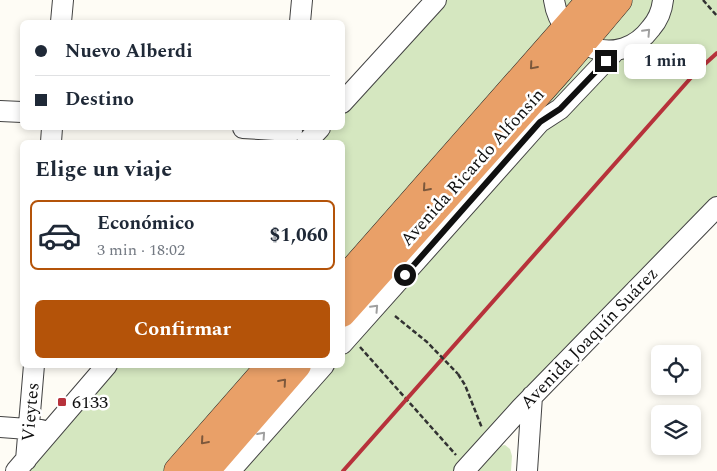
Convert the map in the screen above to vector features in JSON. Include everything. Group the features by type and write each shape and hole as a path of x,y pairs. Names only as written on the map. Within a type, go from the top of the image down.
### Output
{"highway":[{"name":"Avenida Ricardo Alfonsín","path":"346,330 573,36 591,0"},
{"name":"Avenida Ricardo Alfonsín","path":"345,280 573,36 618,0"},
{"path":"178,471 268,368"},
{"path":"204,471 294,368"}],"street":[{"path":"61,20 63,0"},
{"path":"300,20 302,0"},
{"path":"345,100 436,0"},
{"path":"554,0 555,11 573,36 598,50 616,50 632,45 646,35 657,21 663,0"},
{"path":"346,330 540,122 560,109 616,50"},
{"path":"0,111 20,112"},
{"path":"256,130 297,136 314,130"},
{"name":"Avenida Joaquín Suárez","path":"465,469 527,402 716,210"},
{"name":"Vieytes","path":"21,465 28,429 34,368"},
{"path":"21,465 104,368"},
{"path":"230,471 321,368"},
{"path":"516,471 527,402"},
{"path":"527,402 527,471"},
{"path":"0,427 51,431"}],"path":[{"path":"703,0 717,16"},
{"path":"395,316 427,342 458,374 465,386 488,444"},
{"path":"346,330 465,469"}],"green space":[{"path":"436,0 717,0 717,207 464,471 16,471 104,368 345,368 345,140 309,140 318,130 345,130 345,101"},
{"path":"505,445 510,449 512,456 511,471 478,471 500,446"}],"railway":[{"path":"343,471 696,72 717,53"}],"place":[{"name":"6133","path":"62,402"}],"route":[{"path":"405,275 540,122 560,109 606,61"}]}
